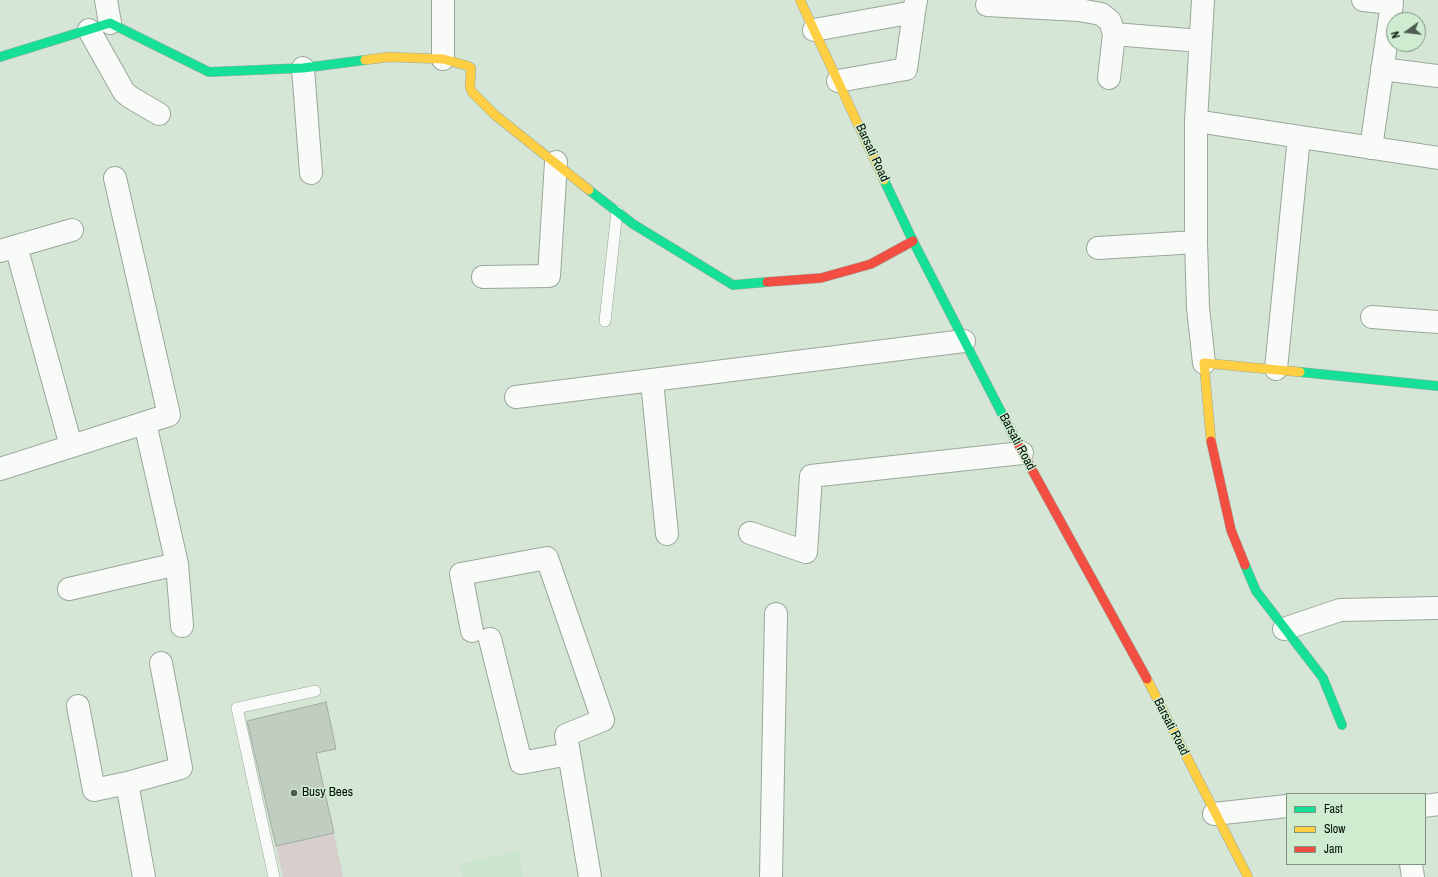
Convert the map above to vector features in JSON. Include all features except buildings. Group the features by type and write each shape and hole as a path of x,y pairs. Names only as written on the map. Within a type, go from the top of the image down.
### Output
{"street":[{"path":"106,0 110,24"},
{"path":"442,0 443,59"},
{"name":"Barsati Road","path":"800,0 913,241 1022,453 1135,656 1214,814 1248,877"},
{"path":"1203,0 1196,121 1196,242 1198,308 1212,449 1231,530 1256,591 1323,678 1342,725"},
{"path":"1363,0 1392,3 1371,148"},
{"path":"987,5 1079,10 1100,14 1110,21 1114,34 1109,78"},
{"path":"814,30 915,6 906,68 838,81"},
{"path":"0,57 110,24 209,72 303,68 389,57 443,59 471,68 470,87 472,92 495,115 633,224 733,285 821,278 871,264 913,241"},
{"path":"89,30 124,92 159,114"},
{"path":"1114,34 1200,41"},
{"path":"303,68 311,173"},
{"path":"1382,69 1438,76"},
{"path":"1196,121 1438,158"},
{"path":"1276,369 1299,137"},
{"path":"483,277 549,276 556,162"},
{"path":"0,469 169,415 115,178"},
{"path":"71,446 8,249 72,230"},
{"path":"1098,248 1196,242"},
{"path":"1372,317 1438,322"},
{"path":"516,397 652,381 964,340"},
{"path":"1204,363 1438,386"},
{"path":"652,381 668,534"},
{"path":"145,423 177,564 182,626"},
{"path":"750,533 806,552 811,476 1022,453"},
{"path":"569,754 521,762 462,574 548,558 603,720 566,735 590,877"},
{"path":"69,589 177,564"},
{"path":"1284,629 1340,610 1438,608"},
{"path":"771,877 776,614"},
{"path":"78,706 94,790 127,783 181,768 161,663"},
{"path":"127,783 144,877"},
{"path":"1426,806 1438,804"},
{"path":"1214,814 1286,806"},
{"path":"1411,865 1413,877"}],"lane":[{"path":"605,322 617,211"},
{"path":"274,877 237,708 315,691"}],"shaded area":[{"path":"334,833 343,877 283,877 276,846"},
{"path":"518,851 523,877 463,877 460,864"}],"traffic: fast":[{"path":"0,57 110,23 209,72 303,68 365,60"},
{"path":"884,180 913,241 1014,437"},
{"path":"589,190 633,224 733,285 767,282"},
{"path":"1300,372 1438,386"},
{"path":"1245,565 1256,591 1323,678 1342,725"}],"traffic: slow":[{"path":"800,0 884,180"},
{"path":"365,60 389,57 443,59 468,66 471,68 470,87 472,92 495,115 589,190"},
{"path":"1211,441 1204,363 1300,372"},
{"path":"1147,679 1248,877"}],"traffic: jam":[{"path":"767,282 821,278 871,264 913,241"},
{"path":"1014,437 1147,679"},
{"path":"1211,441 1231,530 1245,565"}],"place":[{"name":"Busy Bees","path":"294,793"}]}
